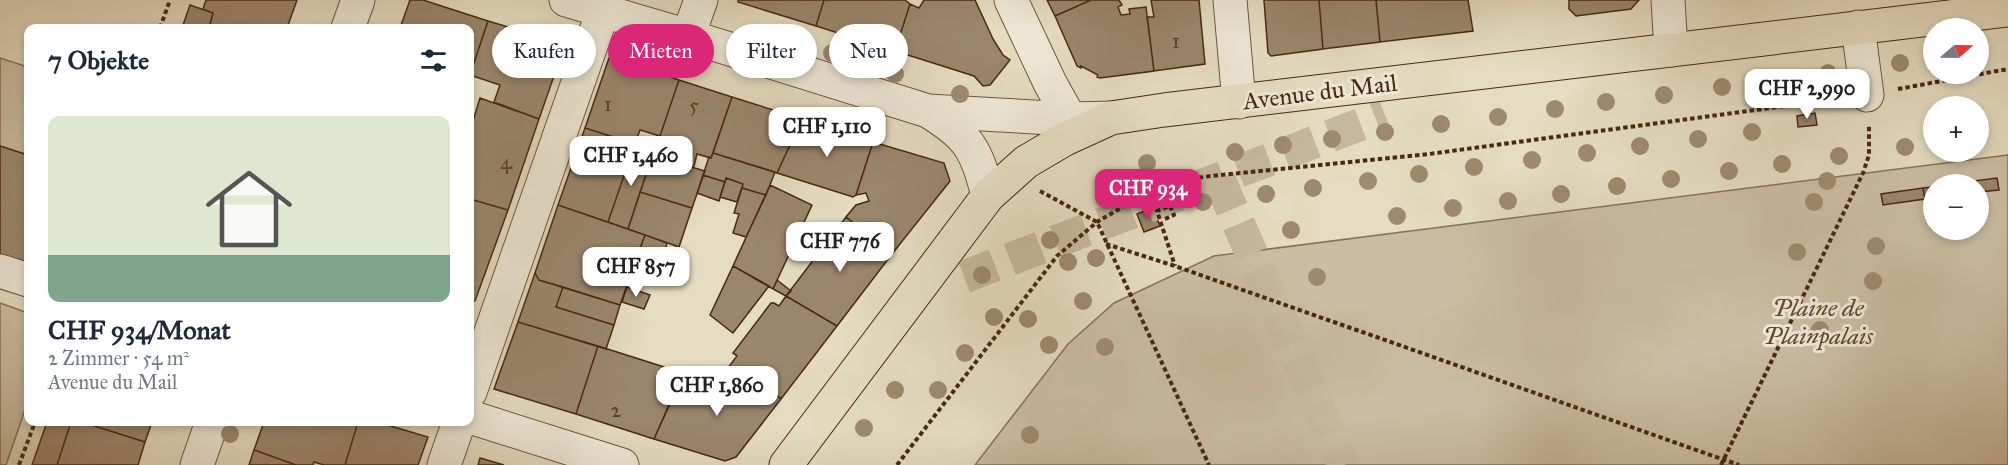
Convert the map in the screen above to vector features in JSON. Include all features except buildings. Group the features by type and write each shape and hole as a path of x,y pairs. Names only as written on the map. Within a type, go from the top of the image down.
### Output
{"main road":[{"name":"Avenue du Mail","path":"786,465 988,196 1026,162 1065,139 1111,118 1858,27 1953,8 2008,10"}],"street":[{"path":"349,24 358,0"},
{"path":"566,0 647,24"},
{"path":"692,24 701,0"},
{"path":"1011,0 1050,83 1070,119"},
{"path":"1230,0 1239,102"},
{"path":"1668,0 1671,50"},
{"path":"474,381 603,11"},
{"path":"1858,27 1867,95"},
{"path":"714,44 928,111 1070,119 1111,118"},
{"path":"928,111 961,133 975,152 982,169 988,196"},
{"path":"0,271 24,279"},
{"path":"474,418 622,465"},
{"path":"197,465 211,426"},
{"path":"444,465 458,426"}],"path":[{"path":"161,24 170,0"},
{"path":"897,465 1057,256 1097,222 1131,201 1179,181 1430,154 1867,95 2008,69"},
{"path":"1722,465 1863,173 1869,155 1867,95"},
{"path":"1050,196 1097,222 1209,465"},
{"path":"1165,219 1174,215 1170,206 1157,211 1175,266"},
{"path":"1106,244 1175,266 1739,465"},
{"path":"19,465 34,426"}],"green space":[{"path":"0,58 24,66 24,154 0,146"},
{"name":"Plaine de Plainpalais","path":"2008,155 2008,465 975,465 1068,344 1114,303 1214,256 1953,162 1989,162 1989,157"},
{"path":"0,303 24,312 24,413 6,465 0,465"}],"tunnel":[{"path":"964,277 1385,115"},
{"path":"1219,179 1344,465"}]}
